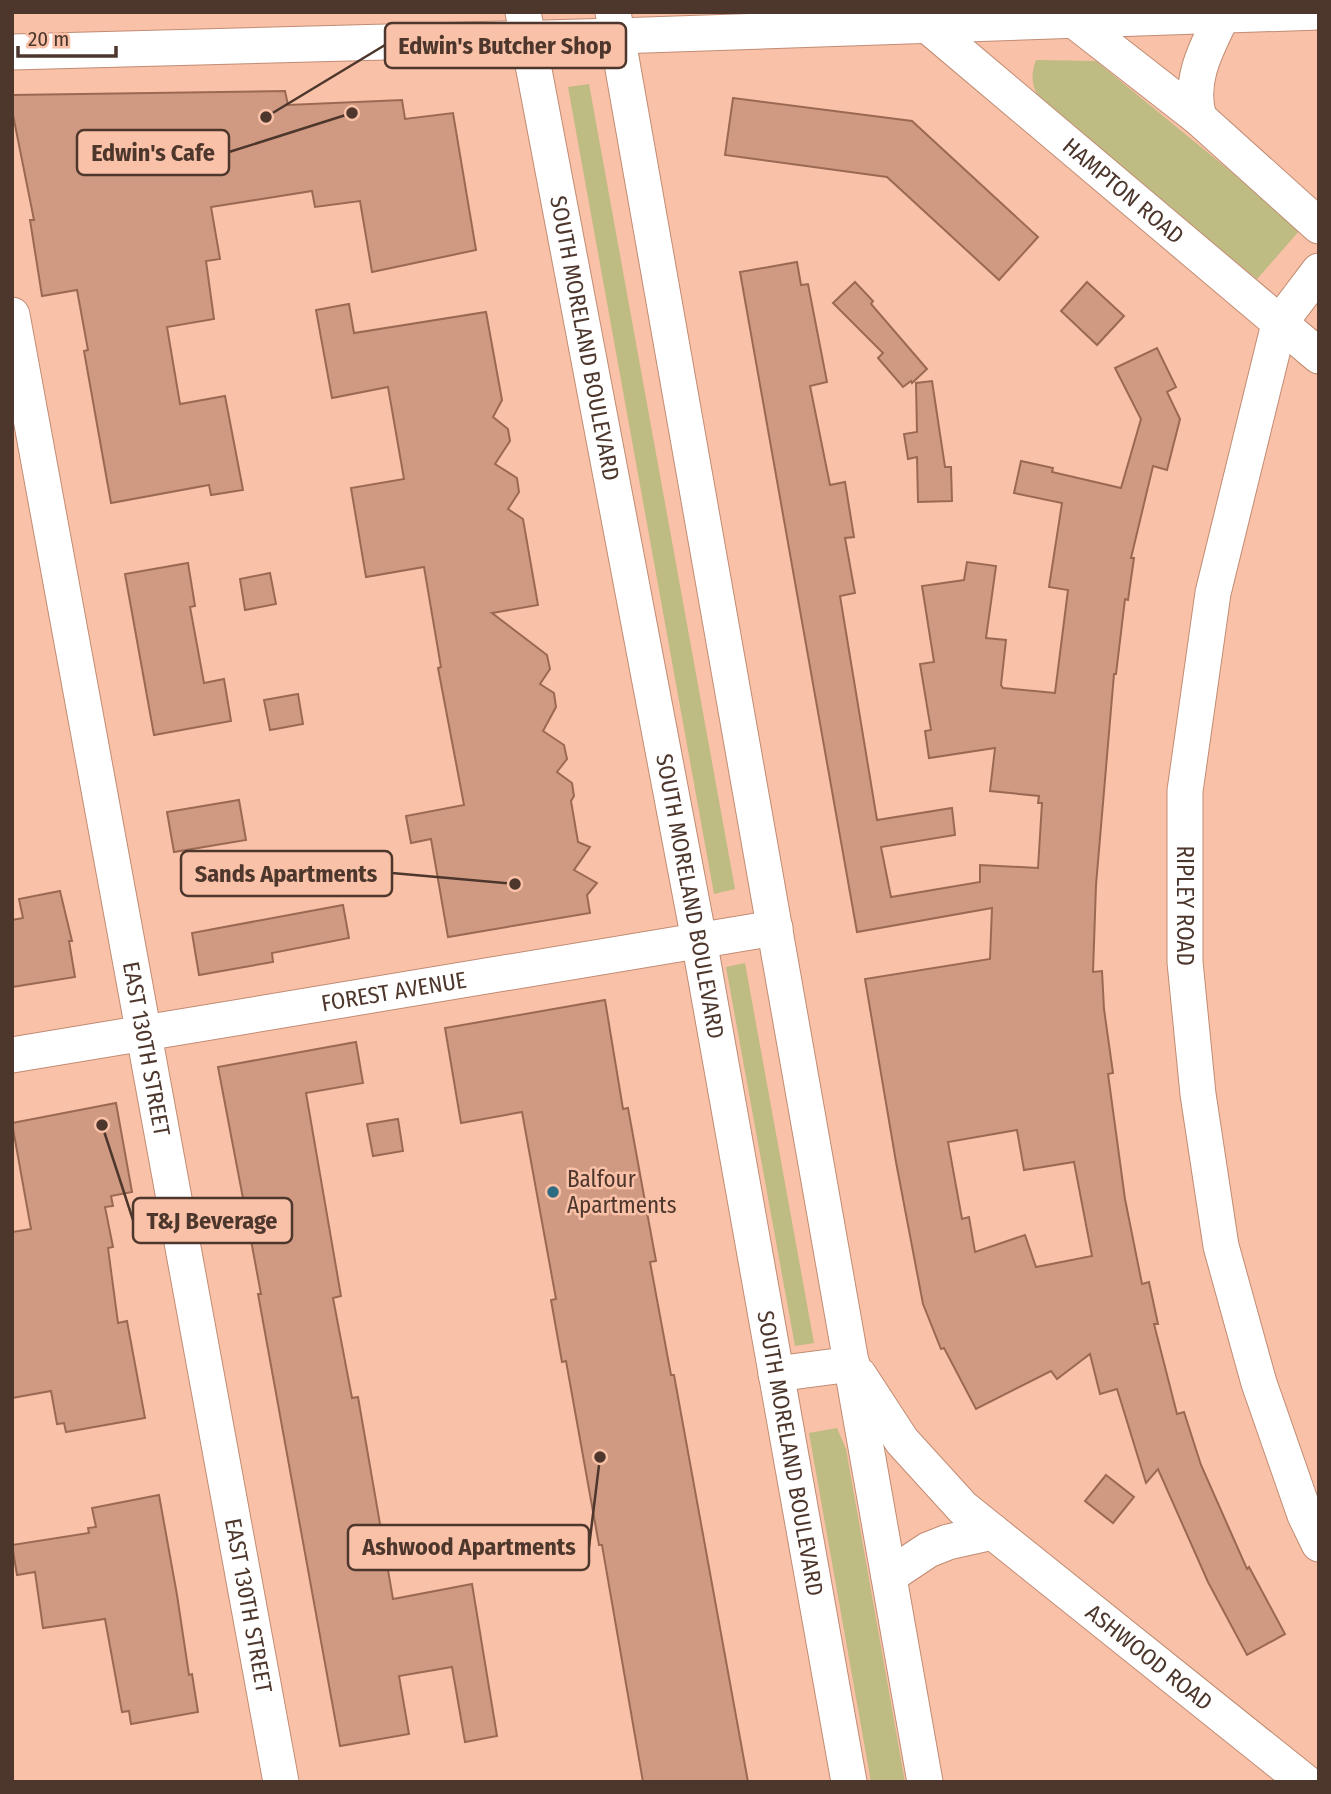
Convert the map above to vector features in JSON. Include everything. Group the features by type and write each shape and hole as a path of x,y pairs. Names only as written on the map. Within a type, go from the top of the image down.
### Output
{"street":[{"path":"12,52 525,25 927,25 1072,15 1222,16 1319,12"},
{"path":"1072,15 1199,118 1319,226"},
{"path":"1199,118 1194,101 1202,56 1222,16"},
{"path":"615,24 925,1782"},
{"name":"SOUTH MORELAND BOULEVARD","path":"525,25 634,585 849,1782"},
{"name":"HAMPTON ROAD","path":"927,25 1319,356"},
{"name":"RIPLEY ROAD","path":"1319,271 1279,324 1213,593 1185,791 1185,962 1198,1094 1221,1246 1259,1383 1305,1516 1319,1544"},
{"name":"EAST 130TH STREET","path":"12,315 281,1782"},
{"name":"FOREST AVENUE","path":"12,1055 775,928"},
{"path":"776,1374 852,1364"},
{"name":"ASHWOOD ROAD","path":"852,1364 902,1441 963,1508 1304,1782"},
{"path":"889,1576 928,1550 948,1542 993,1532"}],"shaded area":[{"path":"1036,60 1096,61 1301,229 1257,279 1044,106 1033,84"},
{"path":"589,84 735,889 714,894 568,87"},
{"path":"745,963 814,1343 795,1346 726,967"},
{"path":"837,1428 846,1449 905,1782 871,1782 809,1433"}],"building":[{"path":"285,91 288,105 402,100 405,119 453,113 476,250 372,272 360,201 315,207 312,191 211,207 220,259 206,261 214,319 167,327 180,404 225,396 243,490 211,495 209,485 111,503 84,351 88,350 77,290 42,296 30,220 34,220 12,110 12,95"},
{"path":"733,98 912,121 1038,237 999,280 887,177 725,155"},
{"path":"797,262 801,285 808,284 827,382 810,386 830,485 845,482 854,537 845,538 855,593 840,596 877,820 952,808 955,835 881,847 891,897 980,882 980,865 1038,868 1042,803 1038,803 1039,796 990,791 995,748 929,758 925,731 931,730 920,664 934,662 922,586 964,580 967,562 996,566 986,638 1006,640 1001,685 1003,688 1055,693 1068,590 1049,587 1062,503 1014,493 1021,461 1053,468 1052,472 1121,488 1141,419 1115,368 1157,348 1176,387 1167,392 1180,419 1167,470 1153,466 1131,558 1134,558 1128,600 1125,599 1114,674 1096,885 1093,972 1102,971 1113,1073 1108,1074 1125,1199 1142,1284 1149,1282 1158,1324 1154,1324 1177,1414 1184,1412 1201,1465 1247,1569 1249,1567 1285,1634 1247,1655 1208,1582 1158,1469 1146,1483 1117,1389 1100,1394 1090,1354 1057,1379 1051,1371 976,1409 944,1348 941,1349 923,1304 865,979 990,959 992,908 857,932 740,272","holes":["1017,1130 1024,1170 1074,1162 1092,1256 1036,1267 1025,1235 975,1252 969,1217 962,1219 948,1142"]},
{"path":"855,282 927,369 912,383 911,381 903,387 878,358 883,353 833,303"},
{"path":"1087,282 1124,316 1097,345 1061,311"},
{"path":"349,304 354,333 486,312 502,400 493,417 508,429 510,441 495,464 517,478 519,492 508,509 523,519 538,605 492,613 547,655 550,669 540,684 554,693 556,707 543,731 564,745 567,759 557,772 572,783 574,796 571,801 578,842 590,847 574,870 597,883 587,895 590,913 448,937 431,839 411,843 406,816 464,805 438,668 441,667 424,567 366,577 351,488 404,479 388,387 332,398 316,310"},
{"path":"932,381 945,467 951,467 952,501 918,502 917,457 908,459 904,434 917,432 916,383"},
{"path":"188,563 195,606 190,607 204,683 224,679 231,721 154,735 125,574"},
{"path":"270,573 276,604 245,610 240,579"},
{"path":"298,694 303,724 270,730 264,700"},
{"path":"239,800 246,840 174,852 167,812"},
{"path":"60,891 72,941 69,941 75,977 12,987 12,920 23,918 19,899"},
{"path":"343,905 349,938 272,953 273,962 199,975 192,933"},
{"path":"605,1000 623,1109 628,1108 656,1261 650,1262 671,1375 674,1375 748,1782 643,1782 602,1545 599,1545 566,1361 562,1362 551,1300 556,1299 522,1112 461,1123 445,1028"},
{"path":"356,1042 363,1083 306,1093 341,1296 333,1298 352,1398 358,1397 393,1599 472,1584 497,1736 465,1742 452,1667 399,1676 409,1734 340,1746 258,1294 261,1294 218,1067"},
{"path":"116,1103 132,1192 111,1196 113,1206 105,1207 113,1247 108,1248 118,1323 127,1321 145,1418 66,1432 64,1423 57,1424 51,1391 12,1398 12,1232 31,1229 12,1123"},
{"path":"398,1119 403,1151 373,1156 367,1124"},
{"path":"1106,1475 1134,1497 1113,1523 1085,1501"},
{"path":"159,1495 189,1675 192,1674 198,1712 131,1724 129,1711 122,1712 105,1619 43,1628 35,1572 17,1575 12,1545 89,1533 88,1528 96,1527 92,1508"}],"place":[{"name":"Edwin's Cafe","path":"352,113"},
{"name":"Edwin's Butcher Shop","path":"266,117"},
{"name":"Sands Apartments","path":"515,884"},
{"name":"T&J Beverage","path":"102,1125"},
{"name":"Balfour Apartments","path":"553,1192"},
{"name":"Ashwood Apartments","path":"600,1457"}]}
